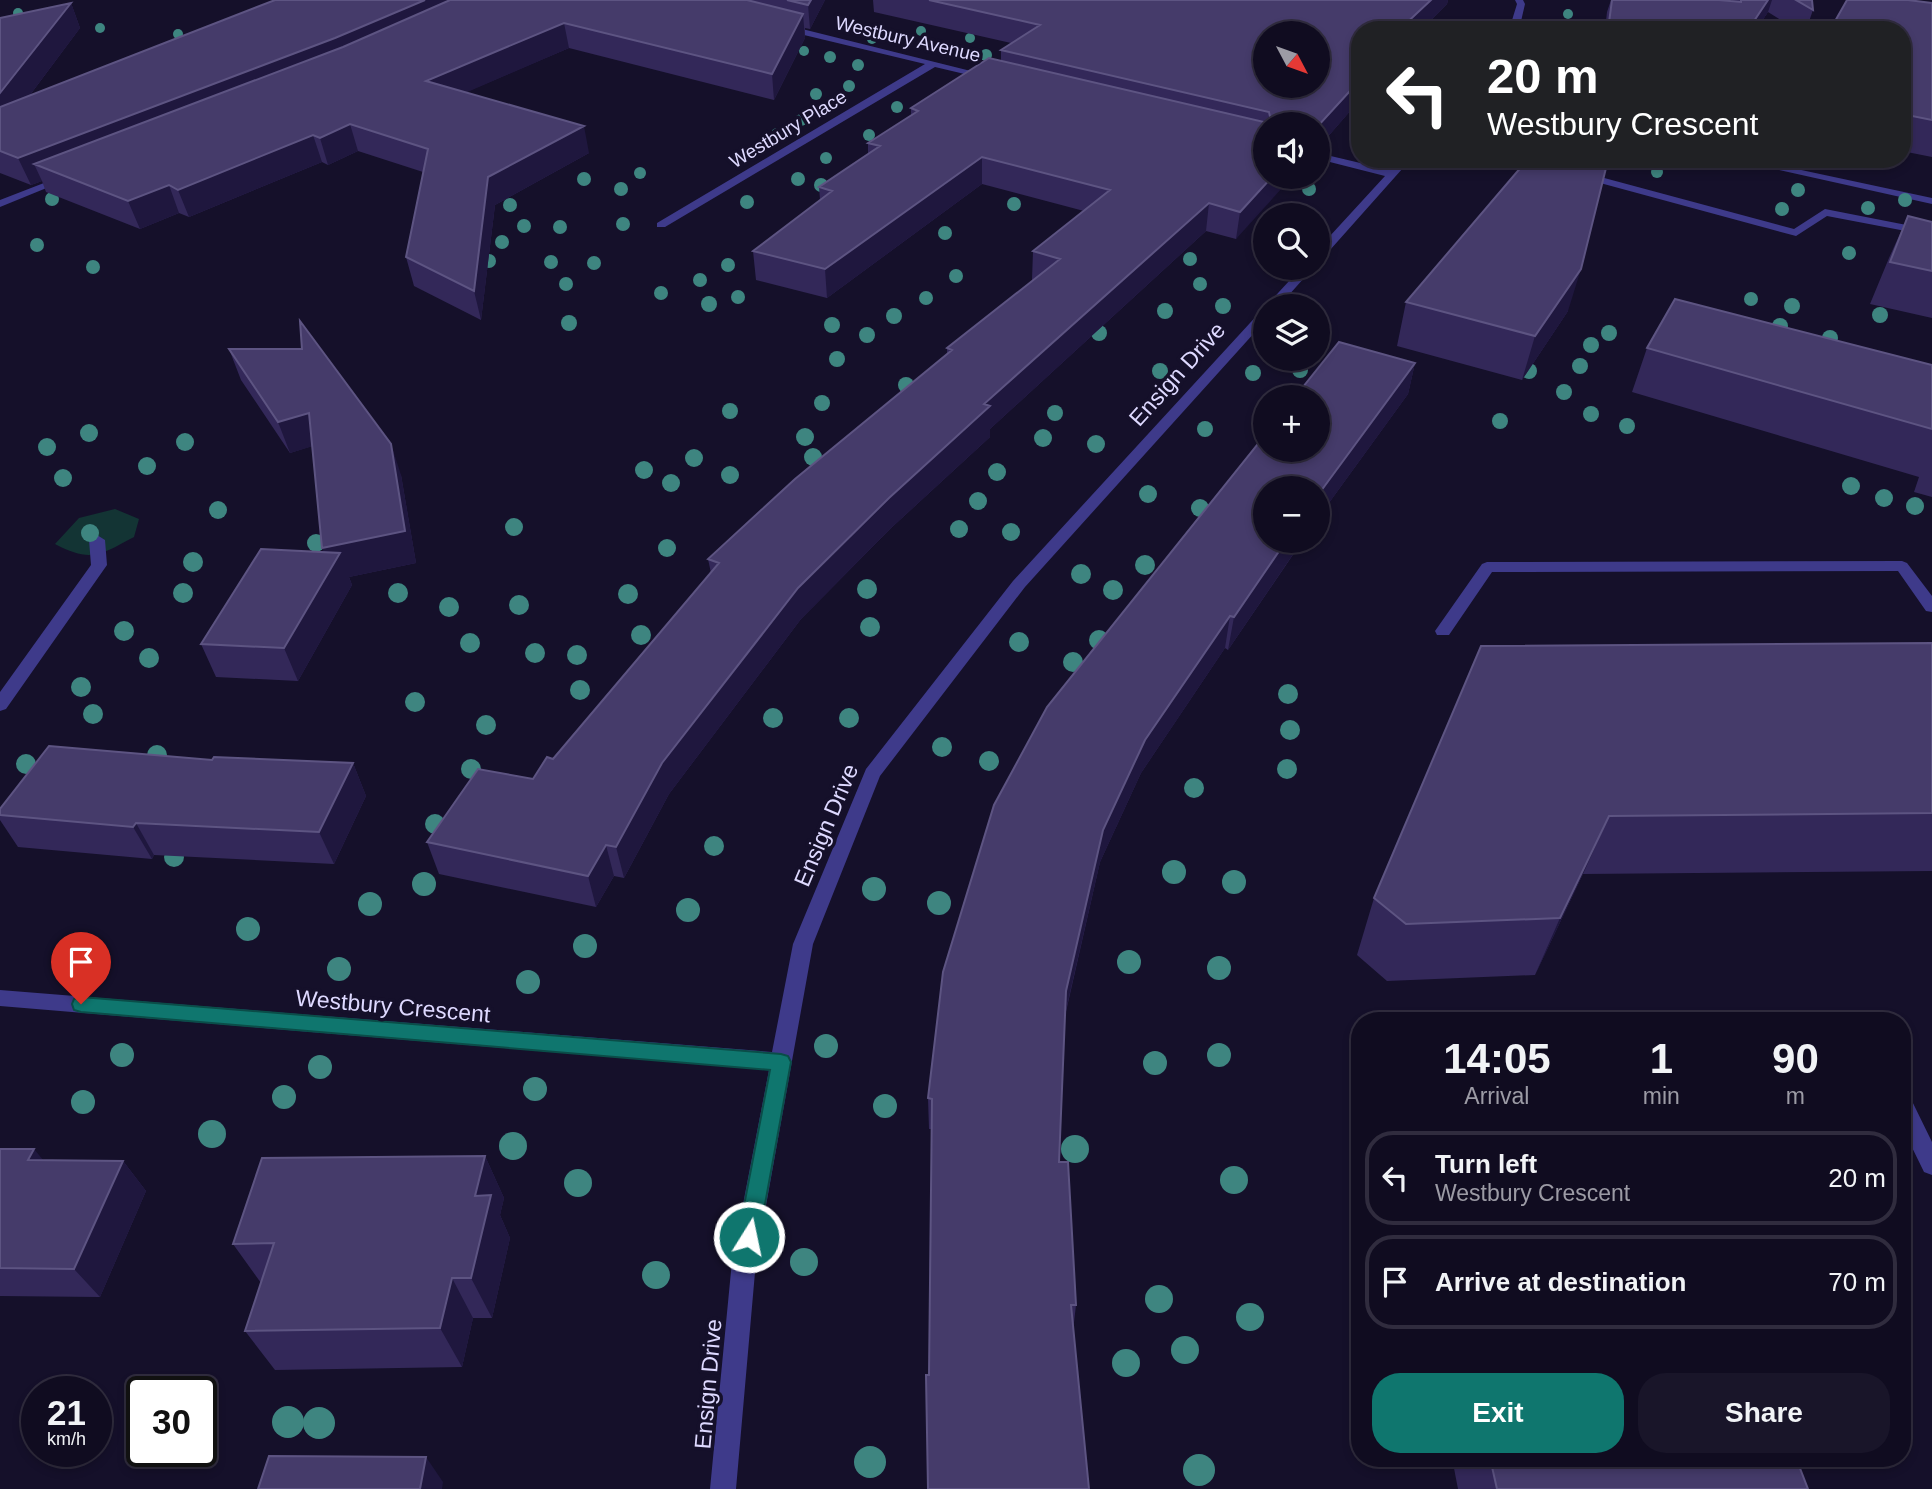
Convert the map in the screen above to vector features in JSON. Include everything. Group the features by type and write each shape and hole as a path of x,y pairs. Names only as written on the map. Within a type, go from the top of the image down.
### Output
{"street":[{"path":"1516,21 1521,4 1519,0"},
{"name":"Westbury Avenue","path":"773,25 1000,79"},
{"name":"Westbury Place","path":"661,225 934,63"},
{"path":"1330,159 1351,164"},
{"path":"1367,168 1392,174"},
{"path":"1330,243 1398,168"},
{"path":"1776,168 1932,201"},
{"path":"1569,171 1796,233 1825,212 1932,233"},
{"path":"0,204 77,174"},
{"path":"1283,294 1296,280"},
{"name":"Ensign Drive","path":"723,1489 744,1261 803,944 872,774 1019,584 1253,327"},
{"path":"0,705 99,565 97,540"},
{"path":"1443,631 1487,568 1902,566 1932,607"},
{"name":"Westbury Crescent","path":"0,998 781,1062"},
{"path":"1911,1122 1932,1165"}],"green space":[{"path":"115,509 139,519 134,537 104,552 87,555 55,544 79,518"}],"building":[{"path":"275,0 425,0 335,38 18,158 0,151 0,107"},
{"path":"450,0 747,0 803,14 772,74 564,23 426,81 584,126 488,177 474,291 406,257 428,149 350,124 320,138 313,135 178,190 169,185 128,201 34,164 343,47"},
{"path":"787,0 811,0 808,5"},
{"path":"929,0 1431,0 1409,21 1351,21 1351,90 1330,113 1269,112 1001,50 1040,25"},
{"path":"1612,0 1768,0 1754,21 1609,21"},
{"path":"1796,0 1812,0 1813,10"},
{"path":"1847,0 1908,0 1932,3 1932,120 1911,116 1911,21 1835,21"},
{"path":"71,3 0,93 0,18"},
{"path":"989,58 1253,120 1253,189 1261,189 1240,212 1209,203 984,404 990,406 889,498 798,588 662,763 616,847 606,845 588,876 427,842 478,769 533,779 547,757 553,759 719,563 708,559 795,479 952,350 947,348 1060,259 1033,251 1110,190 982,157 825,269 753,251 832,191 819,187 880,146 868,143 918,111 911,108"},
{"path":"1520,168 1606,168 1581,269 1535,336 1406,302"},
{"path":"1908,216 1932,222 1932,271 1890,262"},
{"path":"1675,299 1932,365 1932,429 1647,348"},
{"path":"300,321 391,444 405,531 322,548 309,413 278,422 229,349 302,349"},
{"path":"1339,342 1415,363 1330,479 1330,476 1253,476 1253,553 1278,553 1234,617 1230,616 1145,740 1103,830 1066,991 1059,1162 1068,1162 1076,1305 1071,1305 1089,1489 928,1489 926,1375 929,1375 932,1099 928,1098 943,972 994,805 1047,707 1253,450 1253,462 1330,462 1330,385 1305,385 1316,371 1330,371 1330,353"},
{"path":"261,549 340,553 284,648 201,644"},
{"path":"1932,643 1932,813 1609,816 1560,918 1406,924 1374,898 1481,646"},
{"path":"49,746 212,760 214,757 353,763 319,832 136,823 133,827 0,815 0,809"},
{"path":"0,1149 34,1149 28,1160 123,1161 74,1269 0,1268"},
{"path":"485,1156 475,1196 491,1195 471,1278 452,1278 440,1328 245,1331 274,1243 233,1244 262,1158"},
{"path":"269,1456 426,1457 420,1489 258,1489"},
{"path":"1492,1467 1799,1467 1808,1489 1497,1489"}],"route":[{"path":"81,1004 781,1062 749,1237"}]}
